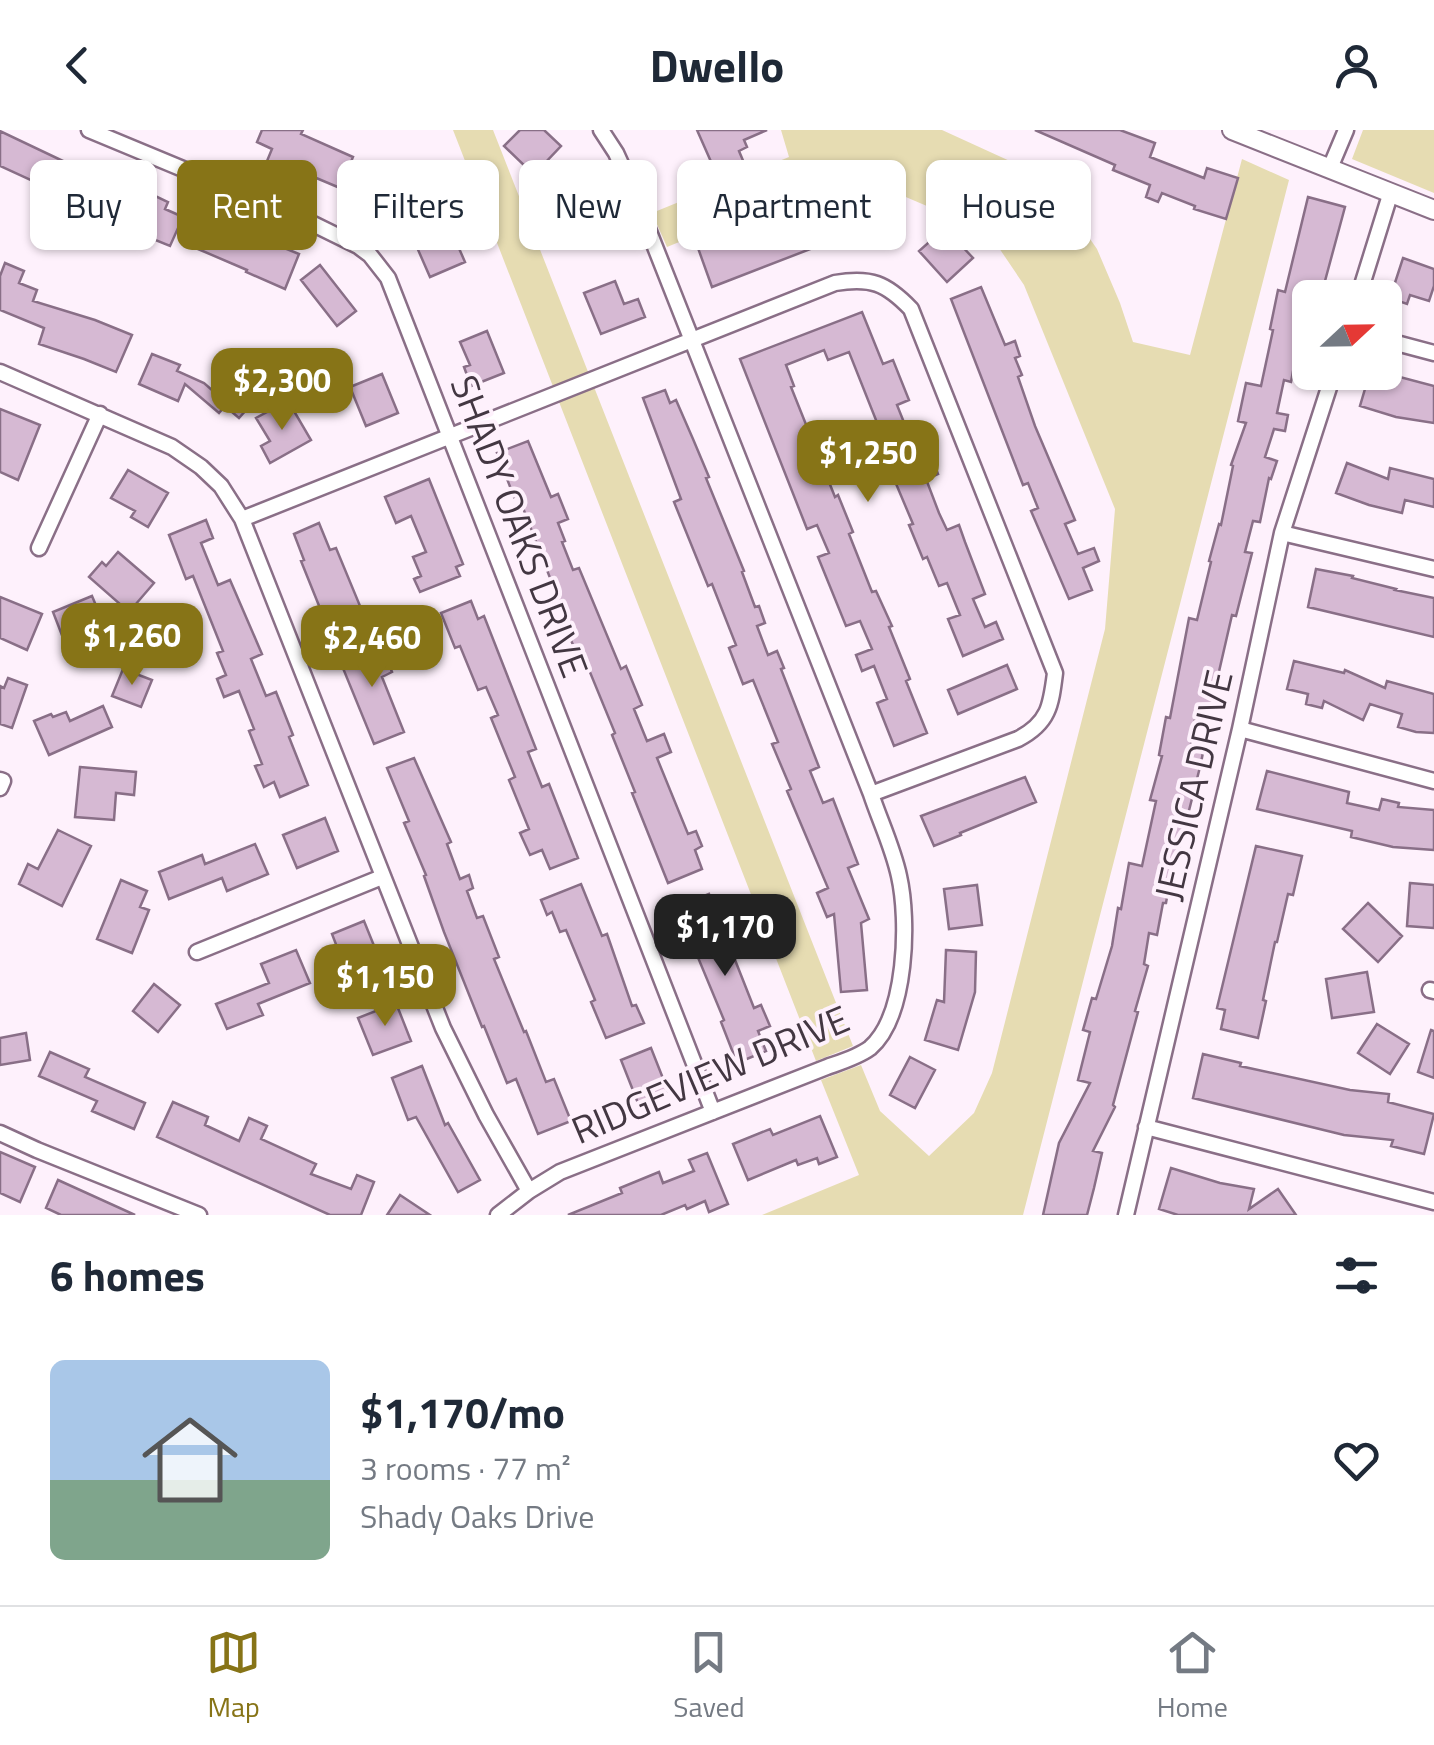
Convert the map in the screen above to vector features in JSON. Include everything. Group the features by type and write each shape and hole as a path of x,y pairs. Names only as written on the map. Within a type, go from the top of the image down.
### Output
{"street":[{"name":"SHADY OAKS DRIVE","path":"90,130 301,218 358,246 388,278 713,1112"},
{"name":"RIDGEVIEW DRIVE","path":"498,1215 560,1172 869,1048 883,1032 898,998 904,912 898,873 871,794 631,186 601,130"},
{"path":"1232,130 1434,210"},
{"path":"1330,168 1346,130"},
{"path":"1364,280 1390,194"},
{"path":"242,519 835,284 857,279 874,282 894,292 911,309 1055,673 1052,698 1036,730 871,794"},
{"path":"1402,344 1434,352"},
{"path":"0,372 172,447 220,486 242,519 442,1028 529,1191"},
{"name":"JESSICA DRIVE","path":"1126,1215 1282,534 1328,390"},
{"path":"39,548 100,414"},
{"path":"1282,534 1434,569"},
{"path":"1240,730 1434,781"},
{"path":"0,780 0,788"},
{"path":"198,952 382,876"},
{"path":"1146,1128 1434,1202"},
{"path":"0,1133 199,1215"}],"shaded area":[{"path":"453,130 493,130 519,196 519,250 540,250 853,1046 816,1061 499,248 499,160 465,160"},
{"path":"781,130 942,130 1008,160 926,160 926,206 906,197 906,160 782,160 789,157"},
{"path":"1363,130 1434,130 1434,193 1352,159"},
{"path":"1242,159 1289,180 1023,1215 762,1215 859,1175 821,1080 861,1065 880,1111 929,1156 974,1113 992,1073 1105,629 1115,509 1024,285 1000,250 1091,250 1091,240 1133,342 1190,355"},
{"path":"677,203 677,243 667,247 657,224 657,211"}],"building":[{"path":"262,130 303,130 301,134 353,157 337,160 337,187 317,178 317,160 267,160 272,149 257,142"},
{"path":"520,130 544,130 561,146 548,160 519,160 504,146"},
{"path":"697,130 767,130 744,140 747,147 739,151 743,160 710,160"},
{"path":"1035,130 1120,130 1155,143 1150,157 1204,178 1207,168 1238,178 1226,219 1162,193 1158,202 1146,197 1150,185"},
{"path":"0,131 61,160 30,160 30,180 0,166"},
{"path":"157,197 168,202 165,209 177,214 177,230 170,246 157,241"},
{"path":"1308,197 1345,207 1325,280 1292,280 1292,377 1291,382 1284,380 1277,413 1288,415 1285,431 1274,429 1265,457 1277,461 1269,478 1260,522 1253,521 1245,552 1252,553 1236,616 1232,615 1209,715 1196,713 1191,744 1204,747 1201,763 1157,935 1149,933 1144,964 1148,966 1115,1107 1093,1151 1102,1153 1087,1215 1043,1215 1059,1143 1090,1083 1078,1080 1090,1032 1083,1030 1112,946 1129,863 1142,866 1156,801 1150,800 1189,618 1197,620 1221,525 1231,465 1246,423 1238,421 1246,383 1261,386 1278,290 1285,292"},
{"path":"926,245 926,250 966,250 973,258 947,282 919,251"},
{"path":"200,250 289,250 299,254 285,289"},
{"path":"418,250 460,250 465,262 430,277"},
{"path":"699,250 808,250 712,287"},
{"path":"1403,258 1434,269 1429,301 1410,295 1407,304 1402,302 1402,280 1396,280"},
{"path":"5,263 24,271 19,283 37,290 33,301 132,335 116,372 39,344 44,328 0,310 0,276"},
{"path":"320,265 356,311 337,326 301,280"},
{"path":"615,281 624,304 638,299 645,317 601,334 584,293"},
{"path":"981,287 1005,345 1015,341 1020,356 1015,358 1022,375 1018,377 1075,520 1065,524 1078,554 1094,548 1099,561 1083,568 1092,590 1069,599 1031,511 1038,508 1028,483 1023,485 951,299"},
{"path":"862,312 883,364 893,360 909,400 897,405 909,435 921,430 928,446 938,474 926,479 939,513 947,530 959,525 985,594 973,599 985,627 996,622 1003,639 963,656 948,619 960,615 947,583 939,586 927,557 923,559 909,525 913,524 870,422 876,420 849,352 828,360 824,350 786,365 835,497 838,495 853,532 849,534 872,592 876,591 892,626 889,627 910,679 906,681 927,733 894,746 877,703 887,699 874,666 862,671 856,655 872,649 860,621 846,626 818,557 829,553 817,525 807,529 740,359"},
{"path":"487,331 504,373 471,386 464,367 470,365 460,342"},
{"path":"152,354 180,365 177,371 213,391 234,366 263,391 239,418 225,406 219,413 185,384 178,401 139,384"},
{"path":"382,374 398,413 366,426 350,387"},
{"path":"1402,378 1434,386 1434,423 1360,406 1365,390 1402,390"},
{"path":"665,390 670,403 676,400 709,477 706,478 755,607 759,606 765,623 757,626 768,655 777,651 784,668 781,669 819,767 810,771 823,803 833,799 858,864 848,868 869,919 861,923 867,990 841,992 834,914 827,917 817,893 828,888 787,791 791,789 772,744 778,742 753,680 743,684 729,648 736,645 674,502 681,499 643,398"},
{"path":"282,404 288,415 294,411 311,440 270,463 261,446 270,441 256,418"},
{"path":"0,409 40,425 18,480 0,472"},
{"path":"528,441 551,497 558,494 568,519 558,523 573,570 579,568 621,669 626,666 642,705 634,709 647,741 664,734 671,752 657,758 688,834 696,831 702,846 695,850 702,869 668,883 632,793 635,792 612,735 615,733 585,660 580,662 518,495 514,497 497,453"},
{"path":"1347,463 1388,479 1390,468 1434,479 1434,507 1405,500 1402,513 1336,493"},
{"path":"128,470 168,493 148,527 131,517 135,511 111,498"},
{"path":"429,479 463,564 456,567 460,576 420,592 414,579 421,576 413,557 426,552 411,516 396,523 385,497"},
{"path":"206,520 213,538 201,543 218,585 230,580 262,654 251,659 266,696 276,692 308,785 280,797 274,782 264,787 255,766 262,764 239,691 224,697 217,679 226,675 217,653 223,651 193,576 186,579 169,535"},
{"path":"319,523 330,550 336,548 365,618 330,633 294,534"},
{"path":"118,552 154,583 129,612 89,577"},
{"path":"1316,569 1434,598 1434,637 1308,607"},
{"path":"92,596 105,627 65,643 53,612"},
{"path":"0,597 42,614 27,650 0,638"},
{"path":"471,601 478,619 484,616 536,749 528,752 542,787 549,784 578,858 550,869 542,850 530,855 520,833 529,829 509,780 515,777 491,718 498,715 486,687 478,690 441,613"},
{"path":"379,639 392,672 382,677 404,732 374,744 338,656"},
{"path":"1294,661 1344,673 1345,670 1385,688 1387,681 1434,694 1434,733 1398,727 1402,714 1370,704 1363,720 1324,701 1322,708 1306,704 1308,694 1287,689"},
{"path":"1007,665 1017,689 958,714 948,690"},
{"path":"123,669 152,680 141,707 112,696"},
{"path":"8,678 27,685 12,728 0,724 0,686 4,688"},
{"path":"103,706 112,727 49,755 34,721 66,712 70,721"},
{"path":"414,758 451,842 447,844 460,879 469,875 473,888 467,891 477,918 483,916 499,957 494,959 524,1032 546,1082 554,1079 571,1121 538,1134 516,1079 507,1083 482,1027 404,823 409,821 387,768"},
{"path":"80,767 136,772 134,795 116,793 114,820 75,817"},
{"path":"1267,771 1349,792 1347,803 1379,810 1382,799 1399,803 1398,807 1434,810 1434,850 1393,847 1351,837 1352,831 1257,809"},
{"path":"1025,777 1036,802 934,846 921,816"},
{"path":"325,818 338,851 297,868 283,835"},
{"path":"58,830 91,846 62,906 19,884 28,864 38,869"},
{"path":"255,844 268,874 227,891 222,878 169,899 159,872 202,855 205,864"},
{"path":"1256,846 1302,856 1293,895 1288,894 1275,942 1258,1038 1221,1029 1225,1010 1217,1008"},
{"path":"121,880 147,891 140,907 149,910 132,953 97,939"},
{"path":"1410,883 1434,885 1434,928 1407,926"},
{"path":"581,884 602,936 607,934 632,1006 636,1005 644,1023 606,1038 566,930 560,932 552,912 547,915 541,900"},
{"path":"977,885 982,925 949,929 944,889"},
{"path":"709,894 754,1008 761,1005 770,1026 758,1031 766,1051 737,1063 721,1022 724,1020 677,907"},
{"path":"1368,903 1402,936 1378,962 1343,929"},
{"path":"364,921 381,963 344,978 339,967 344,965 332,934"},
{"path":"296,950 310,983 258,1004 263,1015 227,1029 216,1004 269,983 261,964"},
{"path":"946,950 976,952 975,992 958,1050 925,1040 937,1000 944,1002"},
{"path":"1367,972 1374,1012 1332,1018 1326,979"},
{"path":"154,984 180,1005 158,1032 133,1011"},
{"path":"396,1003 411,1041 373,1055 358,1018"},
{"path":"1377,1024 1409,1044 1390,1074 1358,1053"},
{"path":"1431,1030 1434,1031 1434,1078 1418,1072"},
{"path":"26,1033 30,1060 0,1065 0,1038"},
{"path":"651,1048 668,1091 638,1103 621,1060"},
{"path":"50,1052 89,1069 85,1077 145,1103 134,1129 92,1111 97,1101 39,1076"},
{"path":"1203,1054 1350,1090 1389,1094 1388,1102 1434,1114 1424,1154 1391,1146 1393,1140 1344,1135 1193,1098"},
{"path":"910,1057 935,1070 915,1108 890,1095"},
{"path":"422,1066 445,1125 448,1123 480,1180 458,1192 416,1117 408,1120 392,1078"},
{"path":"173,1102 208,1117 205,1125 239,1141 249,1118 267,1126 261,1139 316,1164 311,1174 351,1189 357,1175 374,1182 361,1215 330,1215 157,1137"},
{"path":"820,1116 837,1157 819,1164 817,1158 798,1165 796,1160 748,1180 733,1144 770,1129 773,1135"},
{"path":"0,1152 35,1167 20,1202 0,1193"},
{"path":"707,1153 728,1204 709,1212 705,1201 661,1215 568,1215 622,1193 620,1188 659,1172 663,1183 694,1171 689,1160"},
{"path":"1171,1168 1254,1189 1249,1209 1278,1189 1296,1215 1178,1215 1159,1209"},
{"path":"58,1180 135,1215 61,1215 46,1208"},
{"path":"400,1195 430,1215 387,1215"}]}
